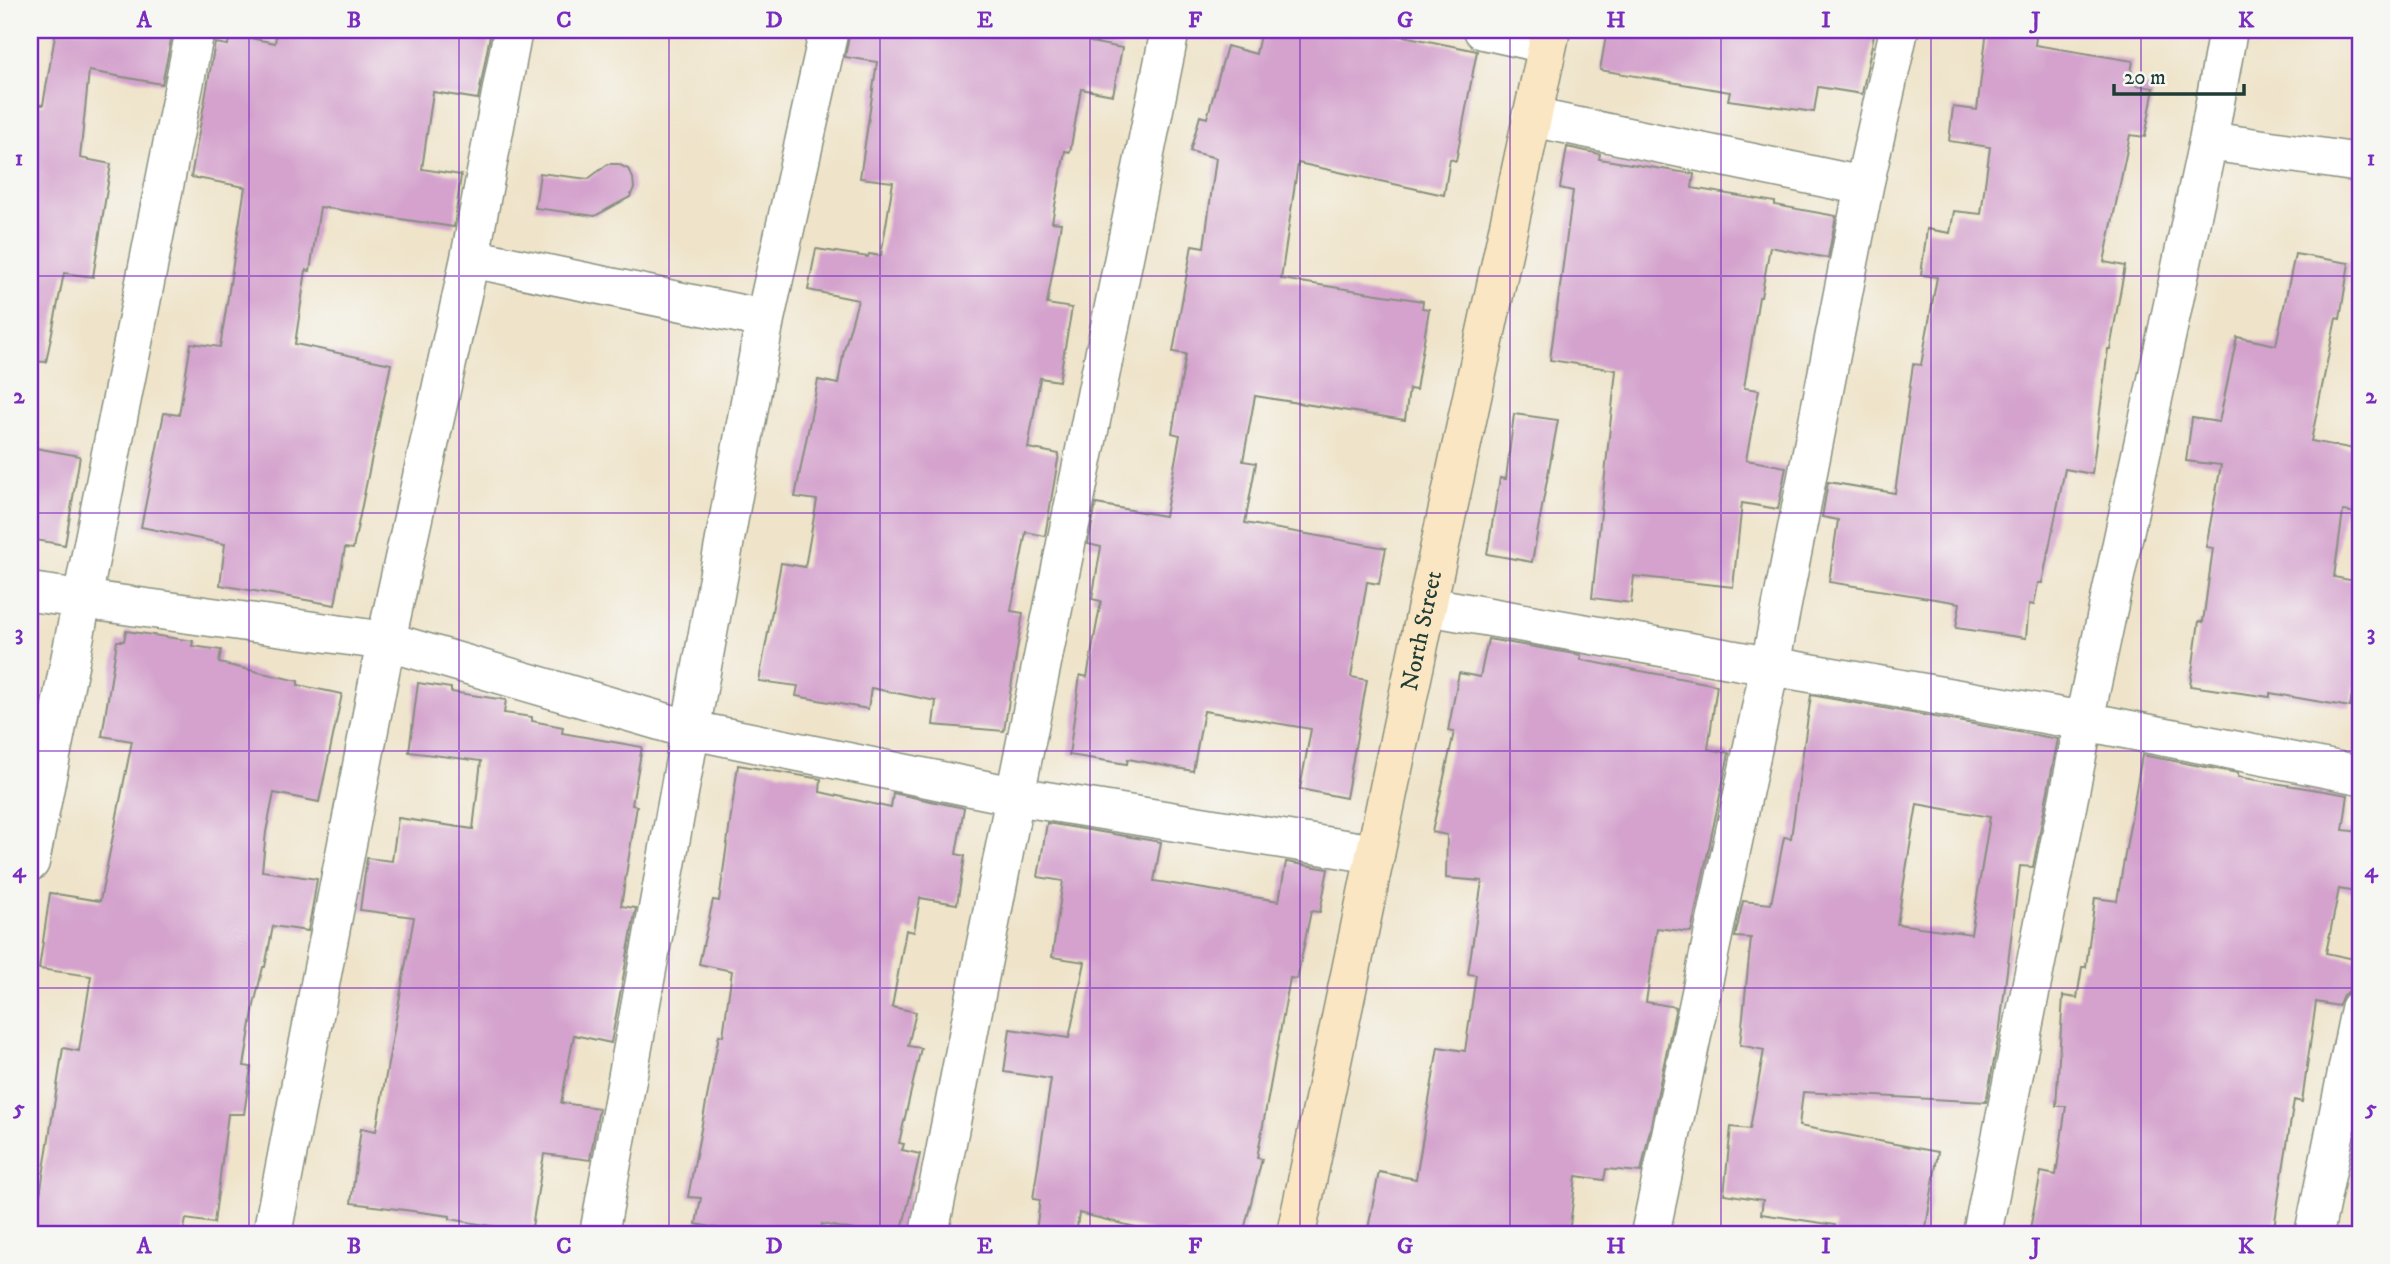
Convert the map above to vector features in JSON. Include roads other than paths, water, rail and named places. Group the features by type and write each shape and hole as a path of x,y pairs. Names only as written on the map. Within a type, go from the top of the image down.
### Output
{"street":[{"path":"30,862 80,599 195,30"},
{"path":"272,1234 386,641 470,258 513,30"},
{"path":"599,1234 765,318 829,30"},
{"path":"929,1234 1170,30"},
{"path":"1483,30 1549,37"},
{"path":"1650,1234 1770,666 1864,186 1899,30"},
{"path":"1982,1234 2084,721 2208,141 2228,30"},
{"name":"North Street","path":"1296,1234 1549,37"},
{"path":"1531,117 1864,186"},
{"path":"2208,141 2360,163"},
{"path":"470,258 765,318"},
{"path":"30,592 386,641 691,730 1015,796 1375,853"},
{"path":"1427,606 2084,721 2360,775"},
{"path":"2314,1234 2360,1009"}]}
